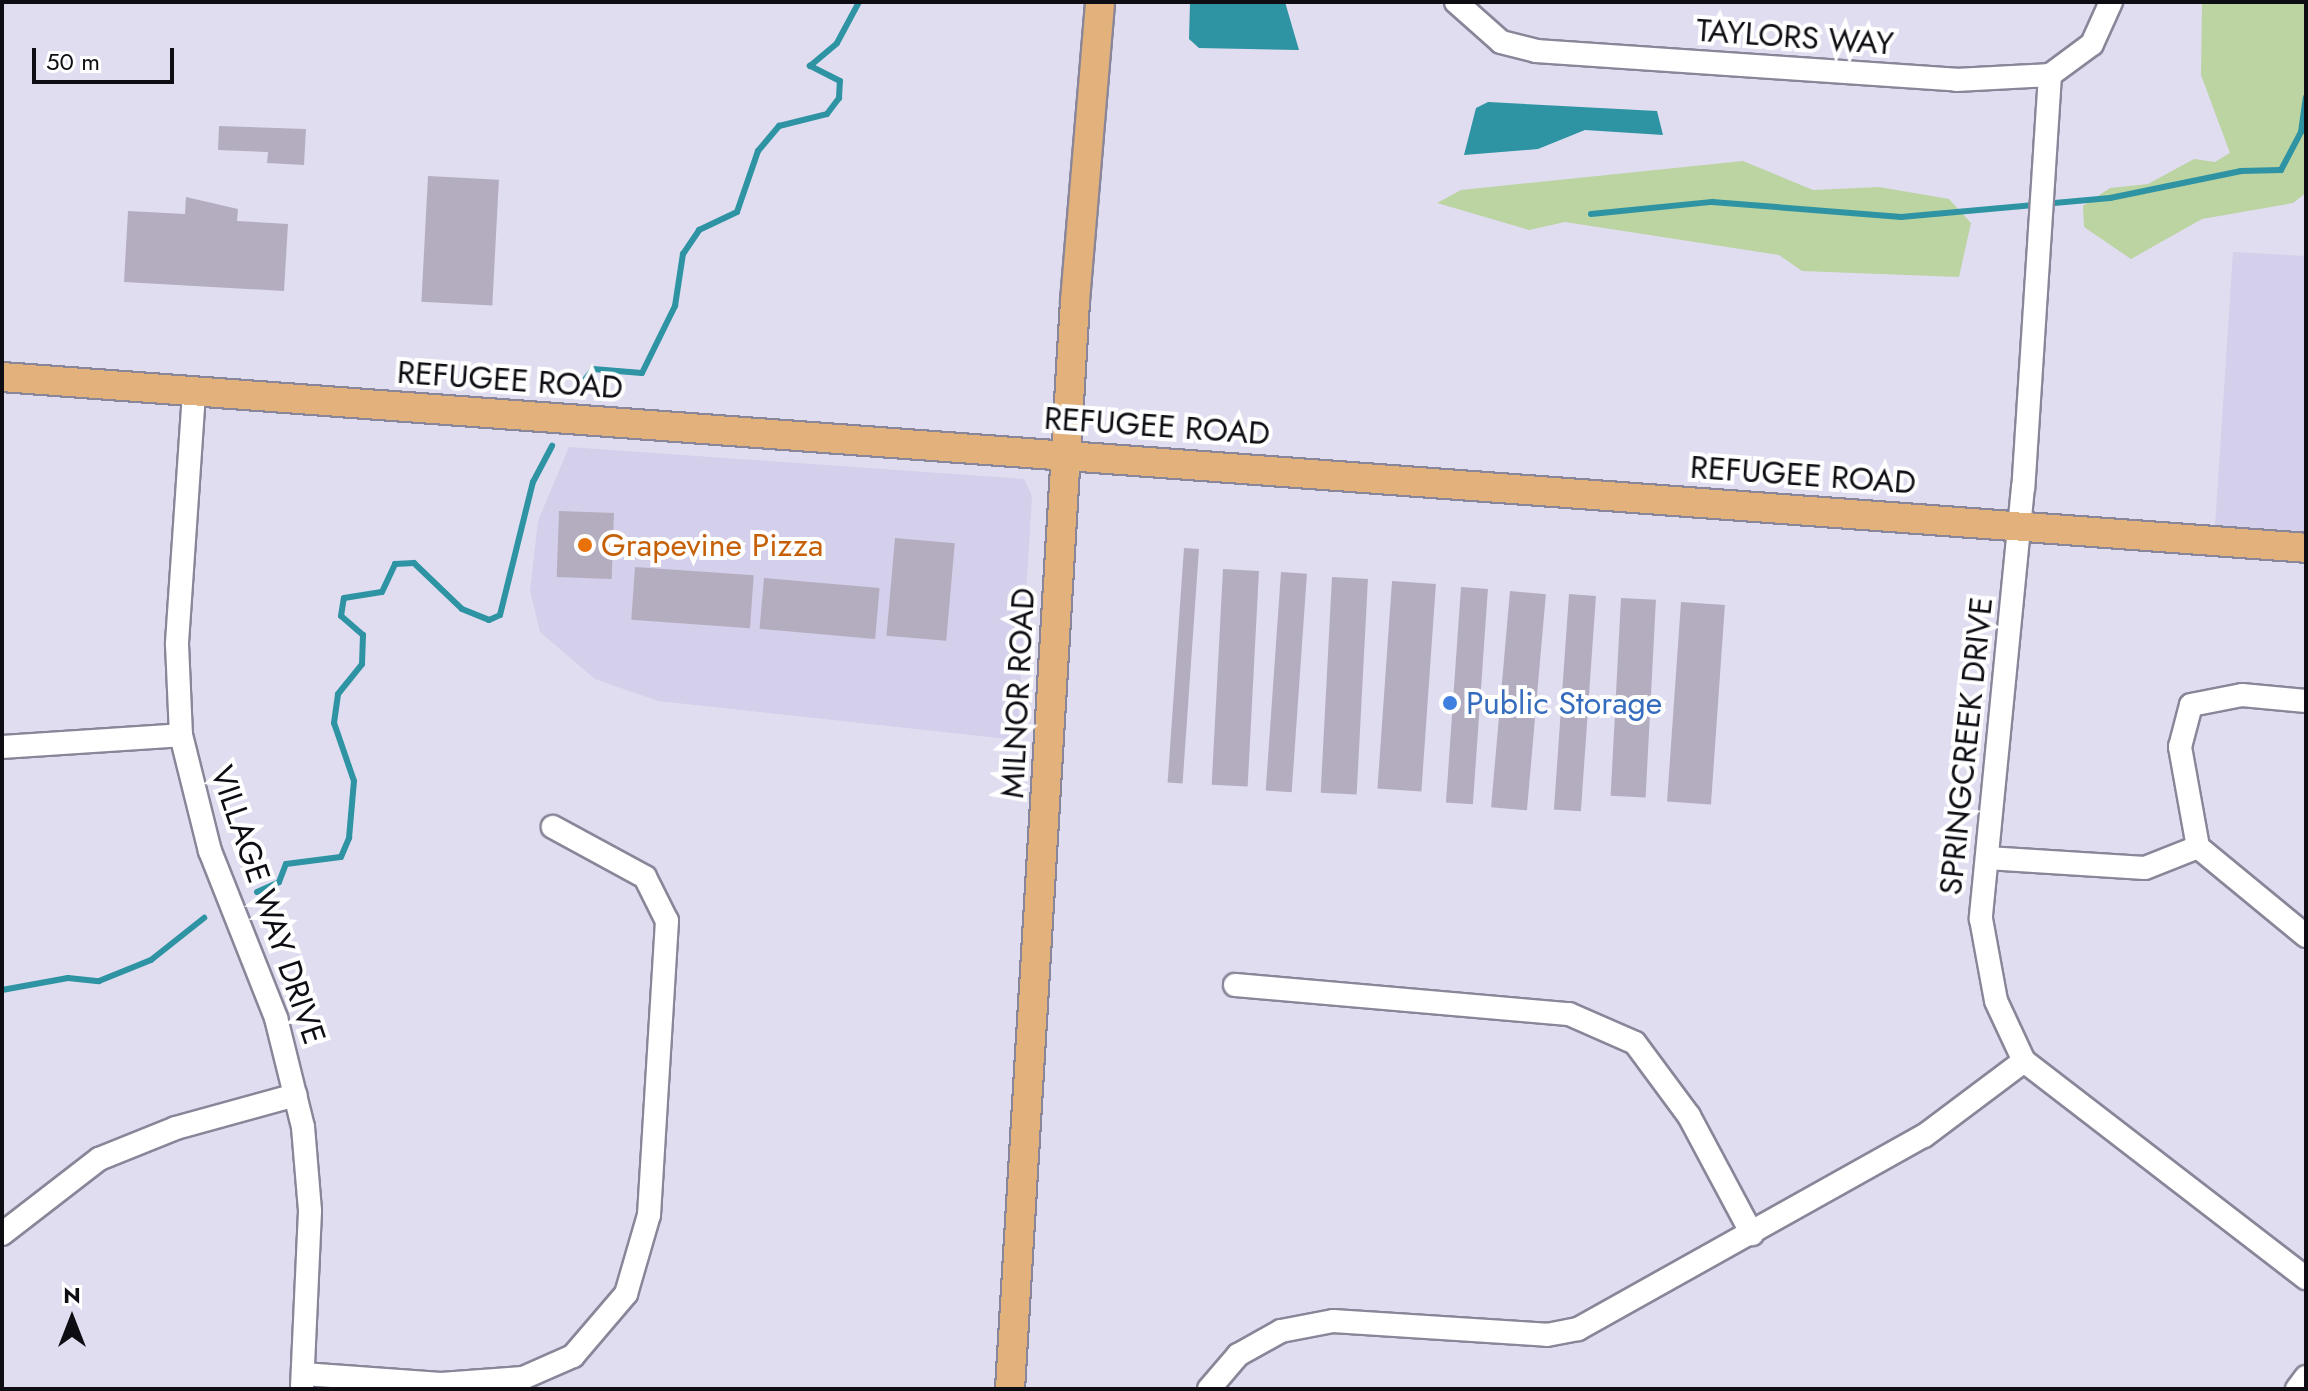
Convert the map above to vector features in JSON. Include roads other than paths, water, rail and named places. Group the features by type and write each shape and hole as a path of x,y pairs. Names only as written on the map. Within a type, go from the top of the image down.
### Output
{"main road":[{"name":"MILNOR ROAD","path":"1010,1389 1066,453 1100,2"},
{"name":"REFUGEE ROAD","path":"2,377 1066,453 2306,548"}],"street":[{"name":"TAYLORS WAY","path":"1456,2 1501,42 1536,51 1956,80 2050,75"},
{"path":"2050,75 2092,44 2111,2"},
{"name":"SPRINGCREEK DRIVE","path":"2050,75 2042,231 2019,524 1981,919 1996,1001 2024,1061 2306,1278"},
{"name":"VILLAGE WAY DRIVE","path":"194,393 177,644 181,735 210,851 276,1018 296,1095 310,1211 303,1381"},
{"path":"2306,701 2242,695 2191,705 2180,747 2198,847 2306,936"},
{"path":"2,747 181,735"},
{"path":"303,1381 441,1384 523,1378 595,1338 631,1281 649,1215 667,921 645,877 553,827"},
{"path":"1987,858 2145,868 2198,847"},
{"path":"1235,985 1569,1014 1635,1043 1689,1116 1752,1234"},
{"path":"1209,1389 1238,1355 1260,1343 1333,1321 1547,1335 1578,1329 1924,1136 2024,1061"},
{"path":"2,1234 99,1159 176,1128 296,1095"},
{"path":"2297,1389 2306,1377"}],"water":[{"path":"1190,2 1285,2 1299,50 1199,48 1189,39"},
{"path":"1488,102 1657,111 1663,135 1585,130 1538,149 1464,155 1476,108"}],"waterway":[{"path":"583,382 593,369 642,373 675,306 683,254 699,230 737,212 758,151 779,126 827,114 839,98 840,81 810,66 837,43 859,2"},
{"path":"1591,214 1712,202 1901,217 2110,198 2241,171 2281,170 2301,132 2306,97"},
{"path":"257,892 279,882 286,864 341,857 349,838 354,781 334,723 338,694 362,664 363,635 341,616 344,598 382,592 395,564 414,563 462,609 489,620 500,615 533,482 552,446"},
{"path":"2,990 68,978 99,981 151,960 204,918"}],"place":[{"name":"Grapevine Pizza","path":"585,545"},
{"name":"Public Storage","path":"1450,703"}]}
